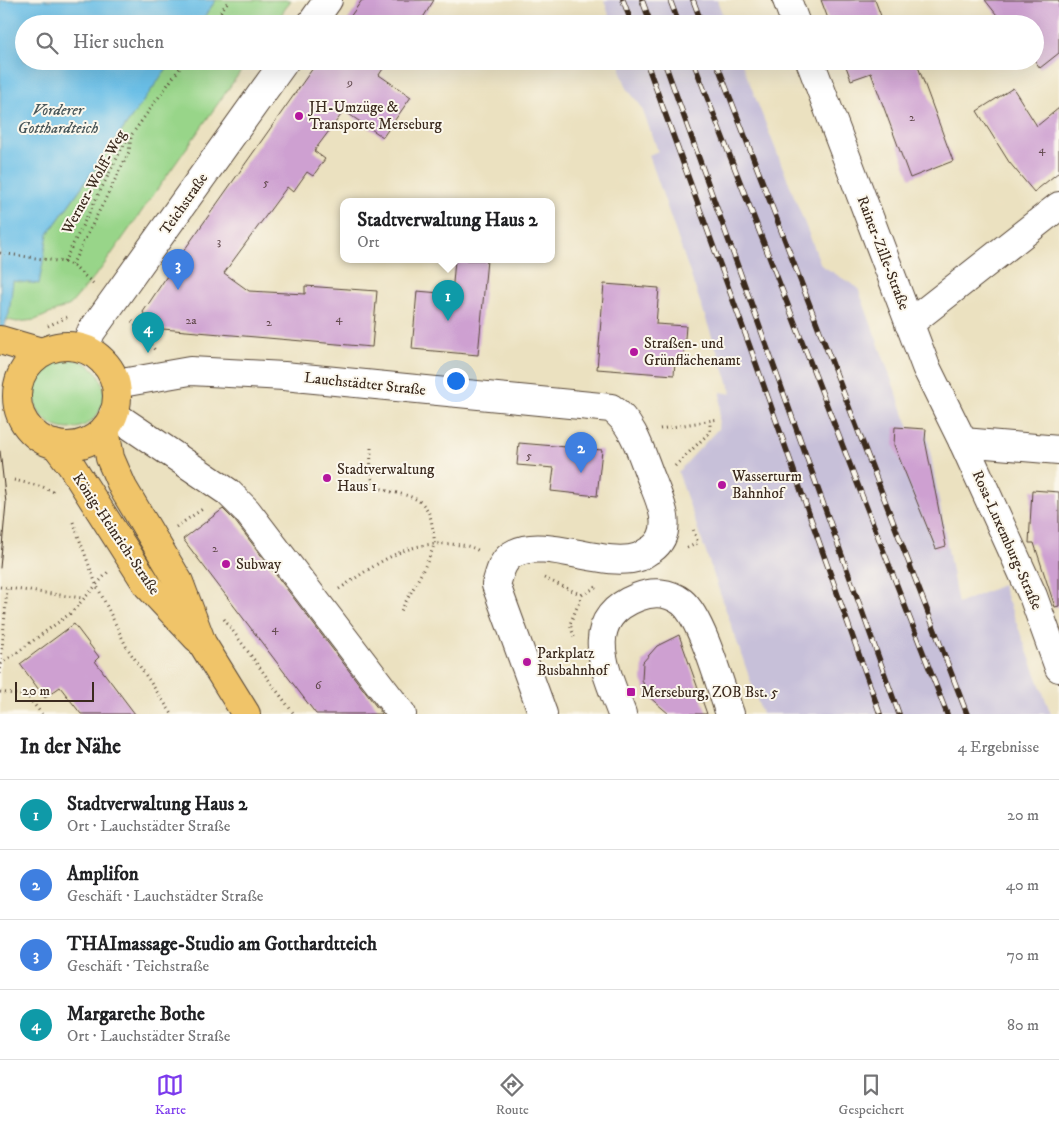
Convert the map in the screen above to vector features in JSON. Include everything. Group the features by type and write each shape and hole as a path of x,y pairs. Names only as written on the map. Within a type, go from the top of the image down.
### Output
{"main road":[{"path":"0,340 40,339 85,348 103,360 116,384 117,399 109,422 82,444 71,446 54,444 33,434 8,394 17,387 21,374 30,362 40,339"},
{"name":"König-Heinrich-Straße","path":"109,422 108,450 115,472 179,582 202,643 246,714"},
{"name":"König-Heinrich-Straße","path":"54,444 71,465 148,586 202,643"}],"street":[{"path":"317,15 328,0"},
{"path":"787,0 793,15"},
{"name":"Teichstraße","path":"85,348 91,332 278,70"},
{"name":"Rainer-Zille-Straße","path":"813,70 926,367 963,442"},
{"path":"909,324 1059,206"},
{"name":"Lauchstädter Straße","path":"116,384 190,371 284,376 611,408 625,421 633,434 663,509 666,528 656,546 639,557 619,559 528,548 513,554 502,565"},
{"path":"109,422 228,492 247,511 402,714"},
{"path":"963,442 1059,450"},
{"name":"Rosa-Luxemburg-Straße","path":"963,442 1033,596 1059,668"},
{"path":"502,565 496,585 543,714"},
{"path":"622,714 604,663 601,641 603,630 607,619 626,601 655,592 682,602 692,614 699,628 730,714"}],"path":[{"path":"218,15 229,0"},
{"name":"Werner-Wolff-Weg","path":"64,262 122,148 178,70"},
{"path":"72,265 129,152 131,135"},
{"path":"0,253 47,259 72,265 96,286 91,293"},
{"path":"40,339 48,326 69,316"},
{"path":"633,434 719,419"},
{"path":"371,448 374,483 390,491 409,494 424,506 431,518 434,543 401,611"},
{"path":"14,480 43,487 61,498"},
{"path":"172,530 228,492"},
{"path":"72,520 96,584 126,646 172,714"},
{"path":"318,603 389,556 413,546 434,543 471,546 502,565"},
{"path":"1,664 71,613 96,584"},
{"path":"0,587 82,598"},
{"path":"0,674 7,589"},
{"path":"219,613 294,714"},
{"path":"0,692 27,696 42,714"}],"shaded area":[{"path":"604,0 717,0 723,15 609,15"},
{"path":"621,70 745,70 821,265 858,288 909,428 926,429 958,604 1002,585 1051,714 762,714 678,472 718,429 721,392 732,394 649,155 658,151 641,106 628,90"}],"green space":[{"path":"216,0 291,0 281,15 205,15"},
{"path":"166,70 242,70 101,269 70,305 35,320 17,322 3,319 0,231 48,234"},
{"path":"69,359 88,365 98,375 104,394 98,413 88,423 69,429 50,423 40,413 34,394 40,375 50,365"}],"water":[{"name":"Vorderer Gotthardteich","path":"0,0 216,0 205,15 15,15 15,70 166,70 48,234 39,284 13,281 9,314 0,335"}],"building":[{"path":"362,0 434,0 425,15 351,15"},
{"path":"821,0 875,0 881,15 827,15"},
{"path":"985,0 1059,0 1059,53 1044,65 1044,15 997,15"},
{"path":"312,70 382,70 379,75 411,97 383,137 344,111 314,151 325,159 313,176 307,172 293,192 287,187 224,273 249,291 305,294 305,286 377,291 372,347 151,328 143,312 185,249"},
{"path":"847,70 919,70 953,161 910,178 871,73 851,80"},
{"path":"1013,88 1037,126 1059,108 1059,172 1034,192 1009,162 977,111"},
{"path":"455,263 487,263 478,355 412,349 417,291 452,294"},
{"path":"604,284 659,288 656,324 686,326 683,363 675,362 674,375 597,369"},
{"path":"895,427 926,429 925,440 946,546 936,549 894,445"},
{"path":"519,443 602,450 597,496 551,491 554,468 517,465"},
{"path":"1032,490 1059,492 1059,606 1055,607 1034,543 1029,543"},
{"path":"223,509 235,521 382,714 316,714 183,539"},
{"path":"74,624 99,657 95,661 135,714 81,714 60,687 45,698 20,664"},
{"path":"679,635 707,714 669,714 648,696 642,680 643,662 657,646"}],"tram line":[{"path":"0,451 6,503 0,568"}],"railway":[{"path":"623,0 629,15"},
{"path":"642,0 648,15"},
{"path":"670,0 676,15"},
{"path":"693,0 699,15"},
{"path":"649,70 880,714"},
{"path":"667,70 899,714"},
{"path":"697,70 947,714"},
{"path":"719,70 967,714"}],"place":[{"name":"JH-Umzüge & Transporte Merseburg","path":"299,116"},
{"name":"THAImassage-Studio am Gotthardtteich","path":"178,290"},
{"name":"Stadtverwaltung Haus 2","path":"448,321"},
{"name":"Straßen- und Grünflächenamt","path":"634,352"},
{"name":"Margarethe Bothe","path":"148,353"},
{"name":"Amplifon","path":"581,473"},
{"name":"Stadtverwaltung Haus 1","path":"327,478"},
{"name":"Wasserturm Bahnhof","path":"722,485"},
{"name":"Subway","path":"226,564"},
{"name":"Parkplatz Busbahnhof","path":"527,662"},
{"name":"Merseburg, ZOB Bst. 5","path":"631,692"}]}
